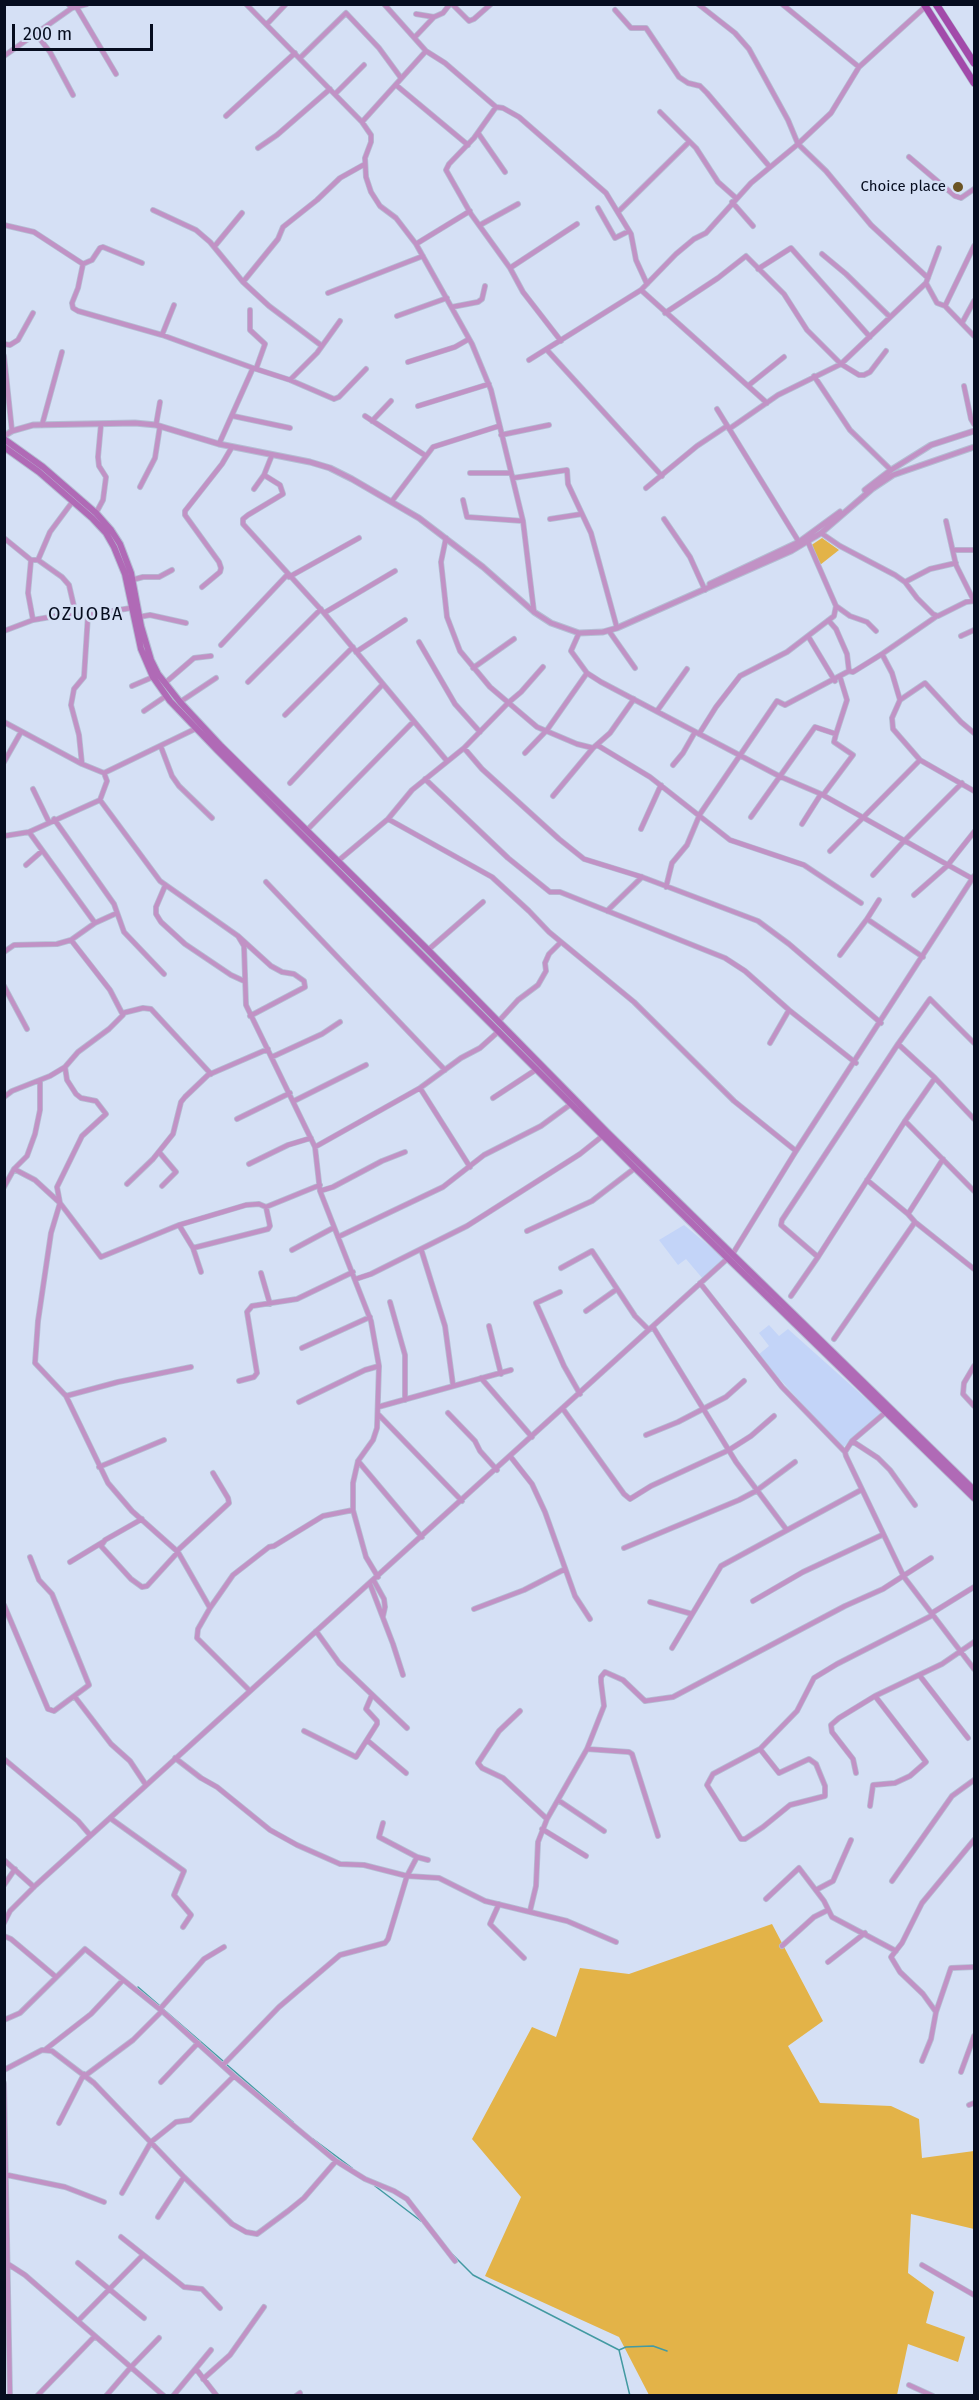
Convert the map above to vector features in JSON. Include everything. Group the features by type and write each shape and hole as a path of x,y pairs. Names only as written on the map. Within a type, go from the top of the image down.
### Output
{"main road":[{"path":"936,4 975,63"},
{"path":"925,6 975,83"},
{"path":"4,438 34,460 96,513 120,544 132,580 149,654 165,683 199,727 571,1104 605,1134 635,1168 975,1490"},
{"path":"4,447 22,458 100,526 114,548 125,574 141,649 153,677 166,696 307,830 428,950 605,1134 975,1498"}],"street":[{"path":"4,56 72,7 87,4"},
{"path":"246,4 362,122 371,135 365,164 371,192 380,206 396,218 416,244 469,339 489,384 523,521 534,612"},
{"path":"267,24 286,4"},
{"path":"384,4 426,51 445,63 496,108 503,108 519,117 606,193 629,231 647,284"},
{"path":"415,37 434,17 443,13 451,4 469,21 491,4"},
{"path":"698,4 735,33 749,49 788,120 798,144 826,171 871,225 927,281 937,303 945,306 975,336"},
{"path":"782,4 859,67"},
{"path":"529,360 641,290 694,239 711,229 734,200 831,112 859,67 925,6"},
{"path":"72,7 116,74"},
{"path":"615,10 631,28 646,28 679,76 707,93 769,166"},
{"path":"300,58 346,13 379,48 401,78"},
{"path":"416,14 434,17"},
{"path":"36,34 50,52 73,95"},
{"path":"362,122 426,51"},
{"path":"226,116 295,53"},
{"path":"335,94 364,65"},
{"path":"396,85 468,145"},
{"path":"258,148 277,135 330,89"},
{"path":"496,108 468,145 446,167 470,211 510,268 523,292 561,341"},
{"path":"660,112 696,148 718,182 753,226"},
{"path":"478,133 505,172"},
{"path":"618,212 689,142"},
{"path":"909,157 956,196 961,198 975,189"},
{"path":"243,282 278,239 283,227 340,178 365,164"},
{"path":"480,225 518,204"},
{"path":"598,208 615,238 629,231"},
{"path":"153,210 196,230 214,247 243,282 269,306 322,346"},
{"path":"416,244 470,211"},
{"path":"214,247 242,213"},
{"path":"510,268 576,224"},
{"path":"4,225 34,232 83,264"},
{"path":"945,306 975,246"},
{"path":"83,264 93,260 103,247 142,263"},
{"path":"758,269 791,248 870,337"},
{"path":"646,488 697,446 814,376 841,364 927,281 939,248"},
{"path":"822,254 890,317"},
{"path":"328,293 423,256"},
{"path":"665,313 718,278 746,256 784,294 807,330 841,364 864,375 870,372 886,351"},
{"path":"83,264 72,303 73,308 98,318 162,335 291,380 334,399 339,397 366,369"},
{"path":"452,307 478,302 482,298 485,286"},
{"path":"641,290 767,403"},
{"path":"397,316 447,298"},
{"path":"962,323 975,301"},
{"path":"162,335 174,305"},
{"path":"219,444 265,344 250,330 250,310"},
{"path":"4,344 10,345 18,340 33,313"},
{"path":"291,380 322,346 340,321"},
{"path":"408,362 454,347 469,339"},
{"path":"547,350 662,476"},
{"path":"42,425 62,352"},
{"path":"4,356 12,431"},
{"path":"749,385 784,357"},
{"path":"814,376 850,430 891,470"},
{"path":"418,406 489,384"},
{"path":"964,386 971,418 975,424"},
{"path":"372,421 391,401"},
{"path":"140,488 155,458 159,402"},
{"path":"717,410 799,542"},
{"path":"232,416 290,428"},
{"path":"365,416 426,456"},
{"path":"96,513 103,500 106,477 99,466 98,458 101,424"},
{"path":"4,438 12,431 42,425 158,425 219,444 330,468 392,501 446,538 534,612 551,623 579,633 609,631 705,590 807,542 821,533 872,489 893,475 975,447"},
{"path":"501,435 549,425"},
{"path":"392,501 436,445 499,426"},
{"path":"705,590 726,575 799,542 818,530 891,470 931,445 975,430"},
{"path":"202,588 220,572 221,568 185,515 185,511 222,464 232,447"},
{"path":"254,489 264,475 272,455"},
{"path":"470,473 512,476 567,470 568,484 591,533 617,628"},
{"path":"264,475 280,485 283,494 248,515 243,524 322,611 447,761"},
{"path":"463,500 466,517 523,521"},
{"path":"38,560 50,532 73,501"},
{"path":"550,519 582,514"},
{"path":"664,519 690,557 705,590"},
{"path":"666,887 672,864 687,845 700,814 777,701 785,705 835,681 849,671 853,672 938,616 966,602 975,601 956,563 946,521"},
{"path":"821,533 905,582 917,598 938,616"},
{"path":"4,538 31,560 38,560 55,571 69,585 75,615"},
{"path":"221,645 288,576 359,538"},
{"path":"446,538 441,562 444,603 460,651 473,669 508,703 537,727 577,744 595,746 661,785 730,840 804,865 861,903"},
{"path":"807,542 836,606 850,616 871,624 876,631"},
{"path":"953,550 975,550"},
{"path":"31,560 28,593 33,620"},
{"path":"905,582 930,569 956,563"},
{"path":"132,580 142,576 159,577 172,570"},
{"path":"248,682 322,611 395,571"},
{"path":"69,585 76,580"},
{"path":"672,765 740,676 787,652 830,621 834,616 836,606"},
{"path":"4,631 33,620 131,608"},
{"path":"82,764 79,735 71,705 74,689 84,677 88,615"},
{"path":"139,617 150,615 186,623"},
{"path":"285,715 355,650 405,620"},
{"path":"830,621 847,654 849,671"},
{"path":"609,631 635,668"},
{"path":"961,636 974,632"},
{"path":"4,1923 10,1911 90,1835 497,1470 730,1257 796,1151 974,878 947,866 822,794 779,776 586,673 570,651 579,633"},
{"path":"808,636 835,681"},
{"path":"473,669 514,639"},
{"path":"419,642 436,675 455,704 480,732"},
{"path":"882,654 892,673 900,700"},
{"path":"165,683 194,658 211,656"},
{"path":"338,861 388,819 412,790 464,748 543,667"},
{"path":"657,711 687,669"},
{"path":"525,753 547,730 586,673"},
{"path":"132,686 153,677"},
{"path":"802,824 853,755 834,742 847,700 840,677"},
{"path":"180,702 216,678"},
{"path":"975,733 961,722 925,683 900,700 892,718 893,729 920,759 975,791"},
{"path":"290,783 383,684"},
{"path":"144,711 166,696"},
{"path":"553,796 595,746 610,733 634,699"},
{"path":"4,722 82,764 104,772 161,747 199,727"},
{"path":"307,830 413,722"},
{"path":"751,818 815,727 836,734"},
{"path":"4,762 21,732"},
{"path":"161,747 178,786 212,818"},
{"path":"464,748 482,769 584,859 642,877 758,921 789,944 880,1023"},
{"path":"830,851 920,759"},
{"path":"4,829 6,836 29,832 100,800 107,781 104,772"},
{"path":"425,779 508,858 550,892 560,892 725,958 745,971 855,1063"},
{"path":"873,875 904,840 962,783"},
{"path":"640,829 661,785"},
{"path":"33,789 52,820 114,904 129,939 164,974"},
{"path":"100,800 165,886 238,936 271,966 282,972 294,974 305,984 305,987 250,1016"},
{"path":"388,819 492,877 561,942 634,1002 734,1101 796,1151"},
{"path":"29,832 95,923"},
{"path":"914,896 947,866 975,832"},
{"path":"26,865 42,851"},
{"path":"607,910 642,877"},
{"path":"266,882 445,1070"},
{"path":"165,886 156,907 156,914 161,922 185,944 231,975 244,981"},
{"path":"840,955 879,900"},
{"path":"428,950 483,902"},
{"path":"4,952 14,945 57,944 71,940 95,923 117,913"},
{"path":"867,919 923,957"},
{"path":"238,936 244,946 246,1005 315,1147 320,1191 370,1317 379,1366 377,1428 373,1440 358,1461 353,1483 353,1510 374,1580 384,1599 383,1616 403,1676"},
{"path":"71,940 110,990 123,1013"},
{"path":"498,1022 518,1000 538,985 546,971 545,963 549,954 561,942"},
{"path":"4,986 27,1029"},
{"path":"818,1257 781,1225 782,1220 930,999 975,1043"},
{"path":"4,1097 12,1091 40,1081 65,1067 78,1052 120,1019 123,1013 143,1008 151,1009 211,1074"},
{"path":"770,1043 789,1010"},
{"path":"272,1057 322,1034 340,1022"},
{"path":"315,1147 420,1088 480,1048 499,1031"},
{"path":"898,1044 975,1119"},
{"path":"127,1184 159,1152 173,1134 181,1102 211,1074 268,1050"},
{"path":"294,1101 366,1065"},
{"path":"65,1067 64,1073 76,1094 81,1098 96,1101 106,1114 82,1136 57,1186 60,1203 51,1233 38,1321 35,1363 66,1396 108,1482 142,1519 177,1551 210,1608"},
{"path":"493,1098 537,1069"},
{"path":"791,1296 935,1078"},
{"path":"4,1187 14,1169 27,1156 35,1134 40,1110 40,1081"},
{"path":"420,1088 470,1167"},
{"path":"237,1119 290,1093"},
{"path":"338,1237 432,1193 484,1155 541,1126 571,1104"},
{"path":"905,1121 975,1191"},
{"path":"356,1279 467,1226 571,1159 605,1134"},
{"path":"249,1164 288,1145 311,1138"},
{"path":"159,1152 176,1172 162,1186"},
{"path":"320,1191 405,1152"},
{"path":"908,1214 943,1159"},
{"path":"527,1231 592,1201 635,1168"},
{"path":"14,1169 35,1180 60,1203 103,1258 142,1239 179,1225 246,1205 266,1206 320,1185"},
{"path":"867,1180 915,1222 975,1269"},
{"path":"193,1248 268,1229 270,1226 266,1206"},
{"path":"834,1339 915,1222"},
{"path":"179,1225 193,1248 201,1272"},
{"path":"292,1250 333,1228"},
{"path":"421,1249 445,1326 453,1384"},
{"path":"561,1268 592,1251 635,1316 651,1328 756,1491 786,1529"},
{"path":"238,1381 254,1377 257,1373 247,1312 252,1306 297,1299 353,1272"},
{"path":"261,1274 270,1304"},
{"path":"700,1283 782,1387 845,1452 882,1535 904,1577 975,1669"},
{"path":"586,1311 617,1289"},
{"path":"560,1292 536,1303 564,1366 580,1394"},
{"path":"390,1302 405,1355 405,1400"},
{"path":"302,1348 370,1317"},
{"path":"489,1326 501,1374"},
{"path":"298,1402 365,1370 379,1366"},
{"path":"975,1366 964,1383 963,1394 975,1406"},
{"path":"66,1396 118,1382 191,1367"},
{"path":"378,1407 453,1384 511,1370"},
{"path":"481,1378 532,1437"},
{"path":"646,1435 705,1409 726,1397 744,1381"},
{"path":"564,1409 628,1499 729,1450 751,1436 774,1416"},
{"path":"845,1452 852,1441 886,1412"},
{"path":"448,1413 475,1441 480,1451 497,1470"},
{"path":"378,1414 462,1501"},
{"path":"99,1467 164,1440"},
{"path":"852,1441 884,1464 915,1505"},
{"path":"510,1456 532,1484 575,1596 590,1619"},
{"path":"358,1461 422,1537"},
{"path":"624,1548 756,1491 795,1462"},
{"path":"102,1542 102,1549 131,1579 142,1587 147,1586 177,1551 229,1503 213,1473"},
{"path":"672,1648 721,1566 861,1490"},
{"path":"250,1691 197,1638 198,1629 233,1575 269,1547 323,1516 353,1510"},
{"path":"70,1562 142,1519"},
{"path":"753,1601 803,1572 882,1535"},
{"path":"4,1605 48,1709 54,1711 88,1686 88,1682 52,1594 39,1580 30,1557"},
{"path":"530,1911 536,1886 538,1842 542,1829 587,1749 604,1706 601,1677 605,1672 623,1680 645,1701 673,1697 904,1577 931,1558"},
{"path":"474,1609 524,1590 565,1569"},
{"path":"760,1749 779,1773 809,1759 816,1764 826,1791 825,1796 790,1805 745,1839 741,1839 707,1785 713,1774 760,1749 796,1711 814,1678 933,1614 975,1587"},
{"path":"650,1602 692,1614"},
{"path":"316,1631 339,1663 407,1728"},
{"path":"856,1773 853,1759 832,1732 831,1725 875,1696 920,1676 975,1642"},
{"path":"920,1676 968,1738"},
{"path":"304,1731 356,1757 377,1724 366,1709 372,1695"},
{"path":"75,1696 111,1744 130,1761 146,1785"},
{"path":"870,1806 873,1785 896,1783 910,1776 926,1762 875,1696"},
{"path":"520,1711 499,1731 478,1763 482,1768 503,1778 547,1819"},
{"path":"368,1741 406,1773"},
{"path":"587,1749 632,1754 658,1836"},
{"path":"176,1758 201,1778 217,1787 270,1830 340,1864 364,1866 407,1876 439,1878 473,1897 567,1921 616,1942"},
{"path":"4,1759 78,1821 90,1835"},
{"path":"892,1881 952,1796 975,1780"},
{"path":"558,1800 604,1831"},
{"path":"110,1818 184,1871 174,1895 191,1915 183,1927"},
{"path":"383,1823 379,1838 428,1860"},
{"path":"542,1829 586,1856"},
{"path":"816,1890 833,1881 851,1840"},
{"path":"936,2012 923,1994 900,1972 891,1957 902,1943 922,1902 975,1840"},
{"path":"223,2066 279,2007 340,1955 385,1943 407,1876 417,1857"},
{"path":"4,1860 34,1887"},
{"path":"766,1899 799,1868 835,1920 896,1951"},
{"path":"4,1885 15,1869"},
{"path":"499,1904 490,1924 524,1958"},
{"path":"782,1946 814,1917 828,1910"},
{"path":"828,1962 864,1934"},
{"path":"4,1936 56,1977"},
{"path":"59,2123 85,2075 133,2040 200,1963 224,1947"},
{"path":"4,2020 20,2013 85,1949 161,2010 234,2076 336,2161 365,2179 407,2199 455,2261"},
{"path":"922,2061 930,2043 936,2012 951,1968 975,1967"},
{"path":"4,2070 46,2049 91,2014 123,1980"},
{"path":"961,2072 974,2040"},
{"path":"161,2082 198,2043"},
{"path":"46,2049 85,2075 232,2224 246,2232 257,2234 304,2198 336,2161"},
{"path":"122,2193 151,2142 176,2122 190,2120 234,2076"},
{"path":"4,2083 8,2264 7,2351 10,2396"},
{"path":"969,2106 975,2103"},
{"path":"158,2217 184,2177"},
{"path":"6,2180 65,2187 104,2202"},
{"path":"121,2237 184,2287 202,2289 220,2308"},
{"path":"78,2321 143,2255"},
{"path":"78,2263 144,2318"},
{"path":"8,2264 25,2275 164,2396"},
{"path":"922,2265 975,2295"},
{"path":"203,2379 230,2355 264,2307"},
{"path":"37,2396 95,2336"},
{"path":"106,2396 159,2338"},
{"path":"173,2396 211,2350"},
{"path":"196,2369 217,2396"},
{"path":"909,2385 933,2396"}],"shaded area":[{"path":"822,538 839,550 820,565 810,546"},
{"path":"684,1225 725,1259 703,1279 686,1259 678,1265 659,1240"},
{"path":"769,1325 779,1336 788,1329 882,1413 842,1448 758,1355 769,1346 759,1333"},
{"path":"772,1924 823,2021 788,2046 820,2103 891,2106 919,2119 922,2158 974,2151 974,2229 911,2214 908,2273 934,2292 926,2323 965,2337 958,2362 908,2344 897,2395 649,2395 619,2337 485,2276 521,2197 472,2139 532,2027 556,2037 580,1968 629,1974"}],"waterway":[{"path":"138,1987 160,2006"},
{"path":"163,2009 223,2061"},
{"path":"226,2064 293,2122"},
{"path":"313,2139 352,2168"},
{"path":"375,2186 421,2221"},
{"path":"451,2253 473,2275 619,2350 630,2396"},
{"path":"619,2350 626,2347 653,2346 667,2351"}],"place":[{"name":"Choice place","path":"958,187"}],"district":[{"name":"OZUOBA","path":"86,615"}]}
